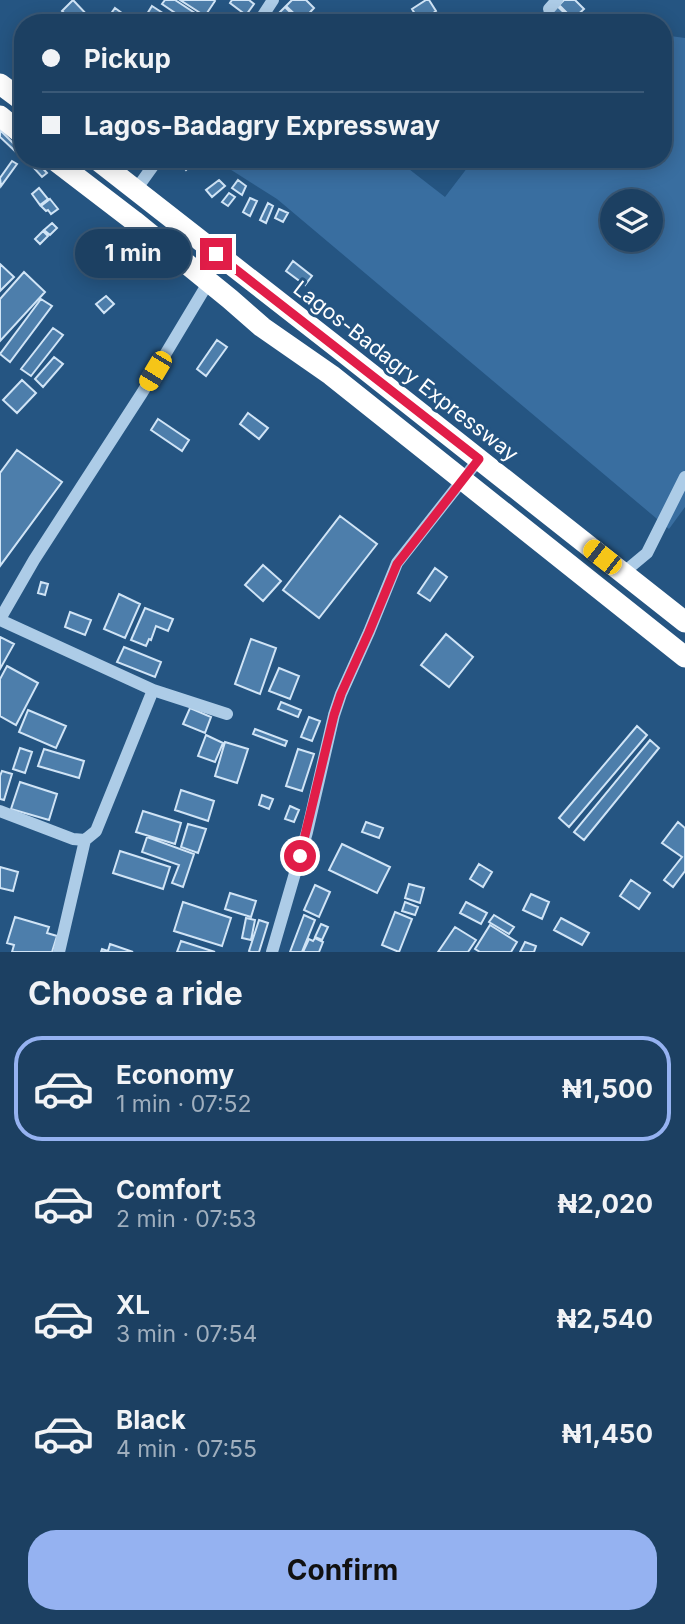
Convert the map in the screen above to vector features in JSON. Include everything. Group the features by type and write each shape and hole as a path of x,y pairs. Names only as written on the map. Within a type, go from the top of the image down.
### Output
{"highway":[{"path":"0,83 14,94"},
{"path":"0,116 14,128"},
{"path":"65,168 134,221 262,327 331,374 685,657"},
{"name":"Lagos-Badagry Expressway","path":"107,168 685,622"}],"street":[{"path":"135,191 152,168"},
{"path":"208,283 142,394 34,560 0,620 153,690 227,714"},
{"path":"272,952 307,832 341,694 397,564 479,459"},
{"path":"623,573 647,553 685,477"},
{"path":"59,952 85,840 96,831 153,690"},
{"path":"0,811 73,839 85,840"}],"shaded area":[{"path":"672,36 685,38 685,507 669,529 277,199 228,168 408,168 445,197 467,168 672,168"}],"building":[{"path":"73,0 86,14 65,14 62,11"},
{"path":"165,0 175,0 196,14 177,14 162,4"},
{"path":"180,0 214,0 206,14"},
{"path":"232,0 249,0 254,4 245,14 230,3"},
{"path":"292,0 306,0 314,8 308,14 295,14 286,6"},
{"path":"429,0 436,11 432,14 415,14 412,9"},
{"path":"564,0 575,0 584,9 578,14 568,14 559,5"},
{"path":"555,4 566,14 545,14"},
{"path":"152,6 164,14 147,14"},
{"path":"285,7 292,14 278,14"},
{"path":"115,8 123,14 111,14"},
{"path":"0,130 14,144 14,150 0,137"},
{"path":"12,161 14,162 14,168 1,186 0,178"},
{"path":"34,168 42,168 47,173 42,177"},
{"path":"219,180 225,186 212,197 206,190"},
{"path":"238,180 246,186 242,195 232,188"},
{"path":"39,188 48,199 40,205 32,194"},
{"path":"229,193 235,197 228,206 222,202"},
{"path":"250,198 257,201 250,216 243,212"},
{"path":"50,199 58,209 51,214 41,206"},
{"path":"268,203 273,206 266,223 260,220"},
{"path":"279,209 288,213 283,222 275,218"},
{"path":"52,223 57,228 50,235 44,230"},
{"path":"43,231 48,236 40,244 35,239"},
{"path":"293,261 312,276 305,285 286,271"},
{"path":"0,264 14,277 0,291"},
{"path":"24,272 45,292 0,341 0,299"},
{"path":"106,296 114,304 104,313 96,304"},
{"path":"41,299 52,306 10,362 0,354"},
{"path":"53,328 63,335 31,376 21,369"},
{"path":"217,340 227,347 206,376 197,369"},
{"path":"54,357 63,364 43,387 35,379"},
{"path":"22,380 36,393 17,413 3,400"},
{"path":"248,413 268,428 259,439 240,424"},
{"path":"158,419 189,440 182,451 151,430"},
{"path":"17,450 62,482 0,566 0,473"},
{"path":"340,516 377,544 319,618 283,590"},
{"path":"263,565 281,581 263,601 245,585"},
{"path":"435,568 447,577 430,601 418,593"},
{"path":"41,582 48,584 45,595 38,593"},
{"path":"119,594 140,604 125,638 104,629"},
{"path":"145,608 173,619 168,631 156,626 146,646 131,640"},
{"path":"70,612 91,620 85,635 65,627"},
{"path":"446,634 473,657 449,687 421,665"},
{"path":"0,637 14,644 0,669"},
{"path":"251,639 276,648 260,694 235,684"},
{"path":"124,647 161,662 155,677 117,662"},
{"path":"7,666 38,683 16,725 0,716 0,679"},
{"path":"279,668 299,676 290,699 269,691"},
{"path":"281,702 301,710 298,717 278,709"},
{"path":"190,708 211,717 205,733 183,724"},
{"path":"28,710 66,726 56,748 19,732"},
{"path":"309,717 320,721 312,741 301,737"},
{"path":"637,726 647,735 569,827 559,818"},
{"path":"255,729 287,741 285,746 253,734"},
{"path":"206,735 223,743 215,762 198,756"},
{"path":"650,740 659,748 584,840 574,832"},
{"path":"225,742 248,749 237,783 215,776"},
{"path":"20,748 32,752 25,773 13,769"},
{"path":"44,749 84,761 79,778 38,766"},
{"path":"298,749 314,754 302,791 286,786"},
{"path":"2,771 12,774 4,800 0,799"},
{"path":"20,782 57,794 49,820 11,809"},
{"path":"181,790 214,801 208,821 175,810"},
{"path":"262,795 273,799 269,809 259,805"},
{"path":"290,806 299,810 294,822 285,819"},
{"path":"143,811 181,823 175,844 136,832"},
{"path":"366,822 383,828 379,838 362,832"},
{"path":"678,822 685,828 685,871 673,887 664,880 682,857 662,843"},
{"path":"188,824 206,829 198,853 181,847"},
{"path":"147,837 194,854 183,887 172,883 179,865 142,852"},
{"path":"342,844 390,867 377,893 329,870"},
{"path":"120,851 170,867 163,889 113,873"},
{"path":"479,864 492,872 483,887 470,879"},
{"path":"0,867 18,872 13,891 0,888"},
{"path":"631,880 650,893 639,909 620,896"},
{"path":"409,884 424,888 420,903 405,898"},
{"path":"315,885 330,892 319,917 304,910"},
{"path":"230,893 256,901 251,917 225,909"},
{"path":"531,894 549,902 542,919 523,910"},
{"path":"183,902 231,918 222,946 174,931"},
{"path":"405,902 418,907 415,915 402,911"},
{"path":"466,902 487,913 481,924 460,913"},
{"path":"395,912 412,919 399,952 382,945"},
{"path":"304,915 315,920 302,952 290,952"},
{"path":"494,915 514,927 509,934 489,922"},
{"path":"15,917 49,927 47,933 57,936 52,952 12,952 14,945 7,943"},
{"path":"246,918 255,920 251,940 242,938"},
{"path":"561,918 589,933 582,945 554,930"},
{"path":"259,920 268,923 259,952 251,952 249,951"},
{"path":"321,924 328,927 322,940 315,937"},
{"path":"490,925 517,942 511,952 480,952 475,949"},
{"path":"455,927 476,940 468,952 438,952"},
{"path":"315,938 323,942 319,952 303,952 309,939 313,941"},
{"path":"181,941 215,952 177,952"},
{"path":"525,942 536,946 534,952 520,952"},
{"path":"110,944 133,952 101,952 102,949 108,951"}],"route":[{"path":"216,254 479,459 397,564 334,715 300,856"}]}
